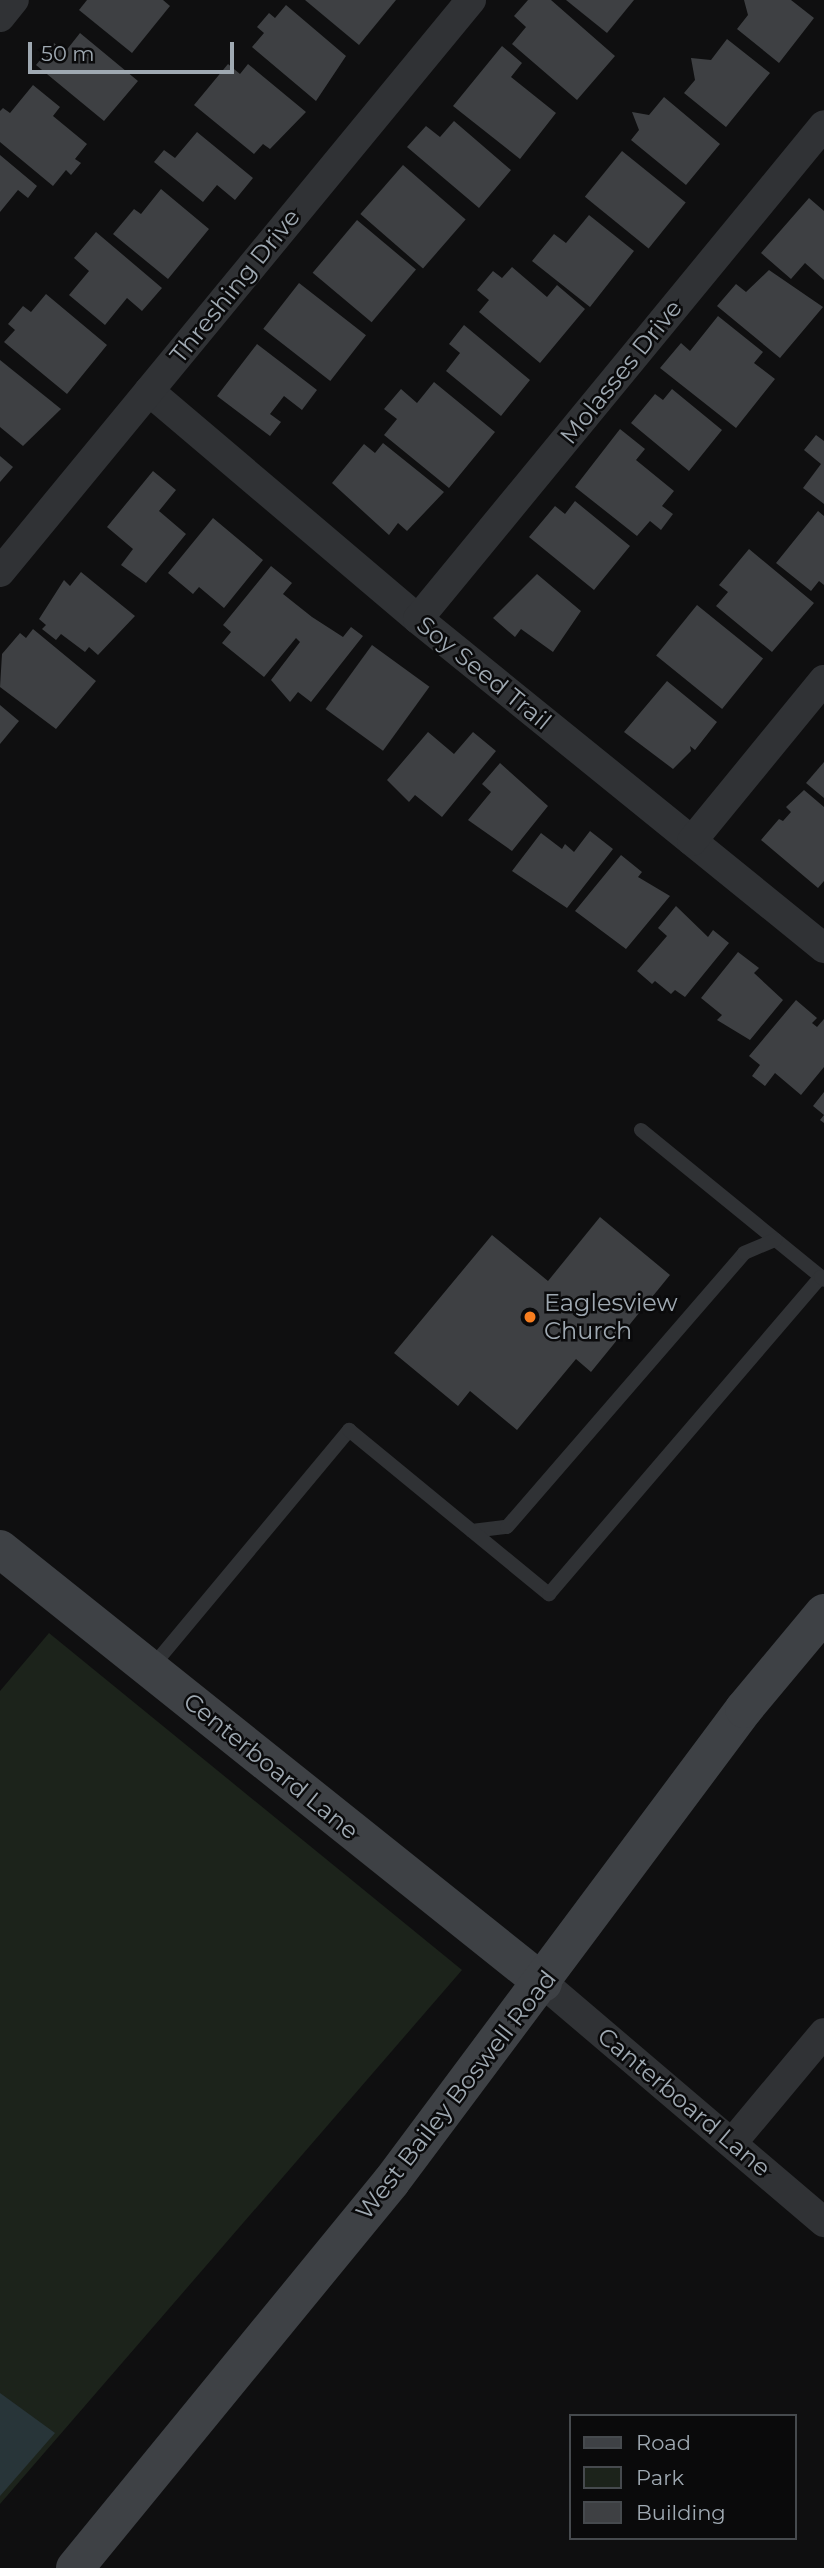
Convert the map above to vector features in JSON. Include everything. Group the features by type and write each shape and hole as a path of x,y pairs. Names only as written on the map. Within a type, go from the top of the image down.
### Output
{"main road":[{"name":"Centerboard Lane","path":"0,1549 543,1983"},
{"name":"West Bailey Boswell Road","path":"75,2568 391,2182 543,1983 744,1710 824,1613"}],"street":[{"path":"0,17 14,0"},
{"name":"Threshing Drive","path":"0,572 471,0"},
{"name":"Molasses Drive","path":"418,619 824,125"},
{"name":"Soy Seed Trail","path":"149,391 418,619 824,948"},
{"path":"692,841 824,680"},
{"name":"Canterboard Lane","path":"543,1983 824,2222"},
{"path":"732,2144 824,2033"}],"lane":[{"path":"150,1669 349,1430 549,1594 822,1279 642,1130"},
{"path":"472,1531 507,1527 744,1253 775,1240"}],"green space":[{"path":"49,1633 462,1970 0,2504 0,1691"}],"shaded area":[{"path":"0,2393 55,2433 0,2496"}],"building":[{"path":"87,0 163,0 170,6 132,53 79,10"},
{"path":"305,0 396,0 359,45"},
{"path":"528,0 551,0 615,56 577,100 512,44 526,27 514,16"},
{"path":"566,0 634,0 607,33"},
{"path":"744,0 791,0 814,18 779,63 737,29 748,15"},
{"path":"286,5 346,56 316,101 252,47 264,33 257,27 269,13 275,18"},
{"path":"80,33 138,81 104,121 36,65 54,43 65,52"},
{"path":"727,39 770,73 726,127 684,93 695,80 691,58 711,60"},
{"path":"502,46 522,63 511,77 556,113 520,159 453,106"},
{"path":"228,64 240,74 248,64 306,112 270,149 263,144 254,154 194,105"},
{"path":"33,85 60,107 53,116 87,144 75,159 81,163 71,175 66,170 53,186 0,142 0,111 3,108 10,113"},
{"path":"664,97 720,144 686,185 631,140 639,130 632,112 649,115"},
{"path":"454,121 511,170 479,208 407,147 426,126 440,137"},
{"path":"197,132 253,178 235,200 217,185 203,202 154,162 164,150 175,158"},
{"path":"622,151 686,203 649,248 585,197"},
{"path":"0,155 37,186 28,198 18,190 0,212"},
{"path":"403,165 466,219 423,269 360,214"},
{"path":"161,189 209,229 168,279 113,234 134,209 141,214"},
{"path":"809,198 824,211 824,280 805,263 791,279 761,253"},
{"path":"589,215 634,251 590,307 532,261 554,234 566,243"},
{"path":"357,220 416,269 372,322 313,273"},
{"path":"96,232 162,288 142,311 127,298 105,325 69,295 89,271 74,258"},
{"path":"512,267 547,297 557,285 585,309 540,363 479,312 489,300 477,290 493,271 502,278"},
{"path":"769,270 823,307 780,358 717,306 736,284 746,292"},
{"path":"299,283 366,335 330,381 263,329"},
{"path":"46,294 107,345 67,394 4,342 15,330 8,324 23,306 31,312"},
{"path":"718,316 763,352 754,363 775,379 736,428 660,368 681,343 690,351"},
{"path":"464,325 530,380 501,416 446,371 460,353 449,344"},
{"path":"257,344 317,390 302,410 284,396 270,414 281,422 270,436 217,396"},
{"path":"0,360 61,409 23,446 0,427"},
{"path":"434,382 495,432 449,488 384,435 397,419 384,409 401,389 417,403"},
{"path":"672,389 722,430 689,471 631,423 655,394 663,400"},
{"path":"620,429 645,449 636,460 674,491 662,506 673,514 661,530 650,521 637,536 575,487"},
{"path":"816,435 824,441 824,504 803,488 821,464 804,450"},
{"path":"383,443 444,492 407,531 398,523 389,535 332,483 364,444 375,453"},
{"path":"0,456 13,467 0,482"},
{"path":"153,471 176,490 159,511 186,534 146,583 121,565 133,549 107,527"},
{"path":"575,501 630,546 594,590 529,537 555,506 565,514"},
{"path":"818,511 824,516 824,585 819,581 811,591 776,563"},
{"path":"213,518 263,560 224,608 199,587 193,594 168,573"},
{"path":"749,549 814,603 772,652 716,606 728,592 719,585"},
{"path":"271,566 292,583 283,594 312,617 343,637 351,627 363,636 311,702 298,692 290,702 271,680 300,642 296,638 264,677 222,643 231,632 223,625"},
{"path":"81,572 135,616 98,655 89,647 85,652 61,634 56,640 42,629 46,625 39,619 64,580 70,586"},
{"path":"537,574 581,611 553,652 521,629 515,637 493,618"},
{"path":"697,605 763,658 722,709 656,656"},
{"path":"33,629 96,681 56,729 0,687 2,654 20,633 26,638"},
{"path":"372,645 429,687 383,751 326,709"},
{"path":"667,681 717,722 695,750 690,746 691,751 673,769 624,732"},
{"path":"0,705 19,721 0,744"},
{"path":"428,732 454,754 473,732 496,751 442,817 415,795 409,802 387,780"},
{"path":"824,762 824,798 806,783"},
{"path":"500,763 548,806 512,851 468,820 491,792 482,784"},
{"path":"804,790 824,807 824,881 818,888 761,840 779,819 783,821 791,812 786,807"},
{"path":"590,831 613,849 567,908 512,871 541,833 562,849 565,844 574,852"},
{"path":"621,855 642,872 638,877 670,896 626,949 575,911"},
{"path":"676,906 708,937 713,930 729,943 685,997 675,990 671,994 655,981 652,984 637,971 667,936 658,928"},
{"path":"738,952 759,968 754,973 783,1000 750,1040 717,1020 722,1015 701,998"},
{"path":"796,1000 817,1018 812,1023 817,1027 824,1019 824,1067 801,1095 775,1073 765,1086 752,1076 760,1065 749,1056"},
{"path":"824,1092 824,1115 813,1106"},
{"name":"Eaglesview Church","path":"600,1217 670,1275 591,1372 576,1359 517,1430 470,1391 458,1406 394,1353 492,1235 548,1281"}],"place":[{"name":"Eaglesview Church","path":"530,1317"}]}
